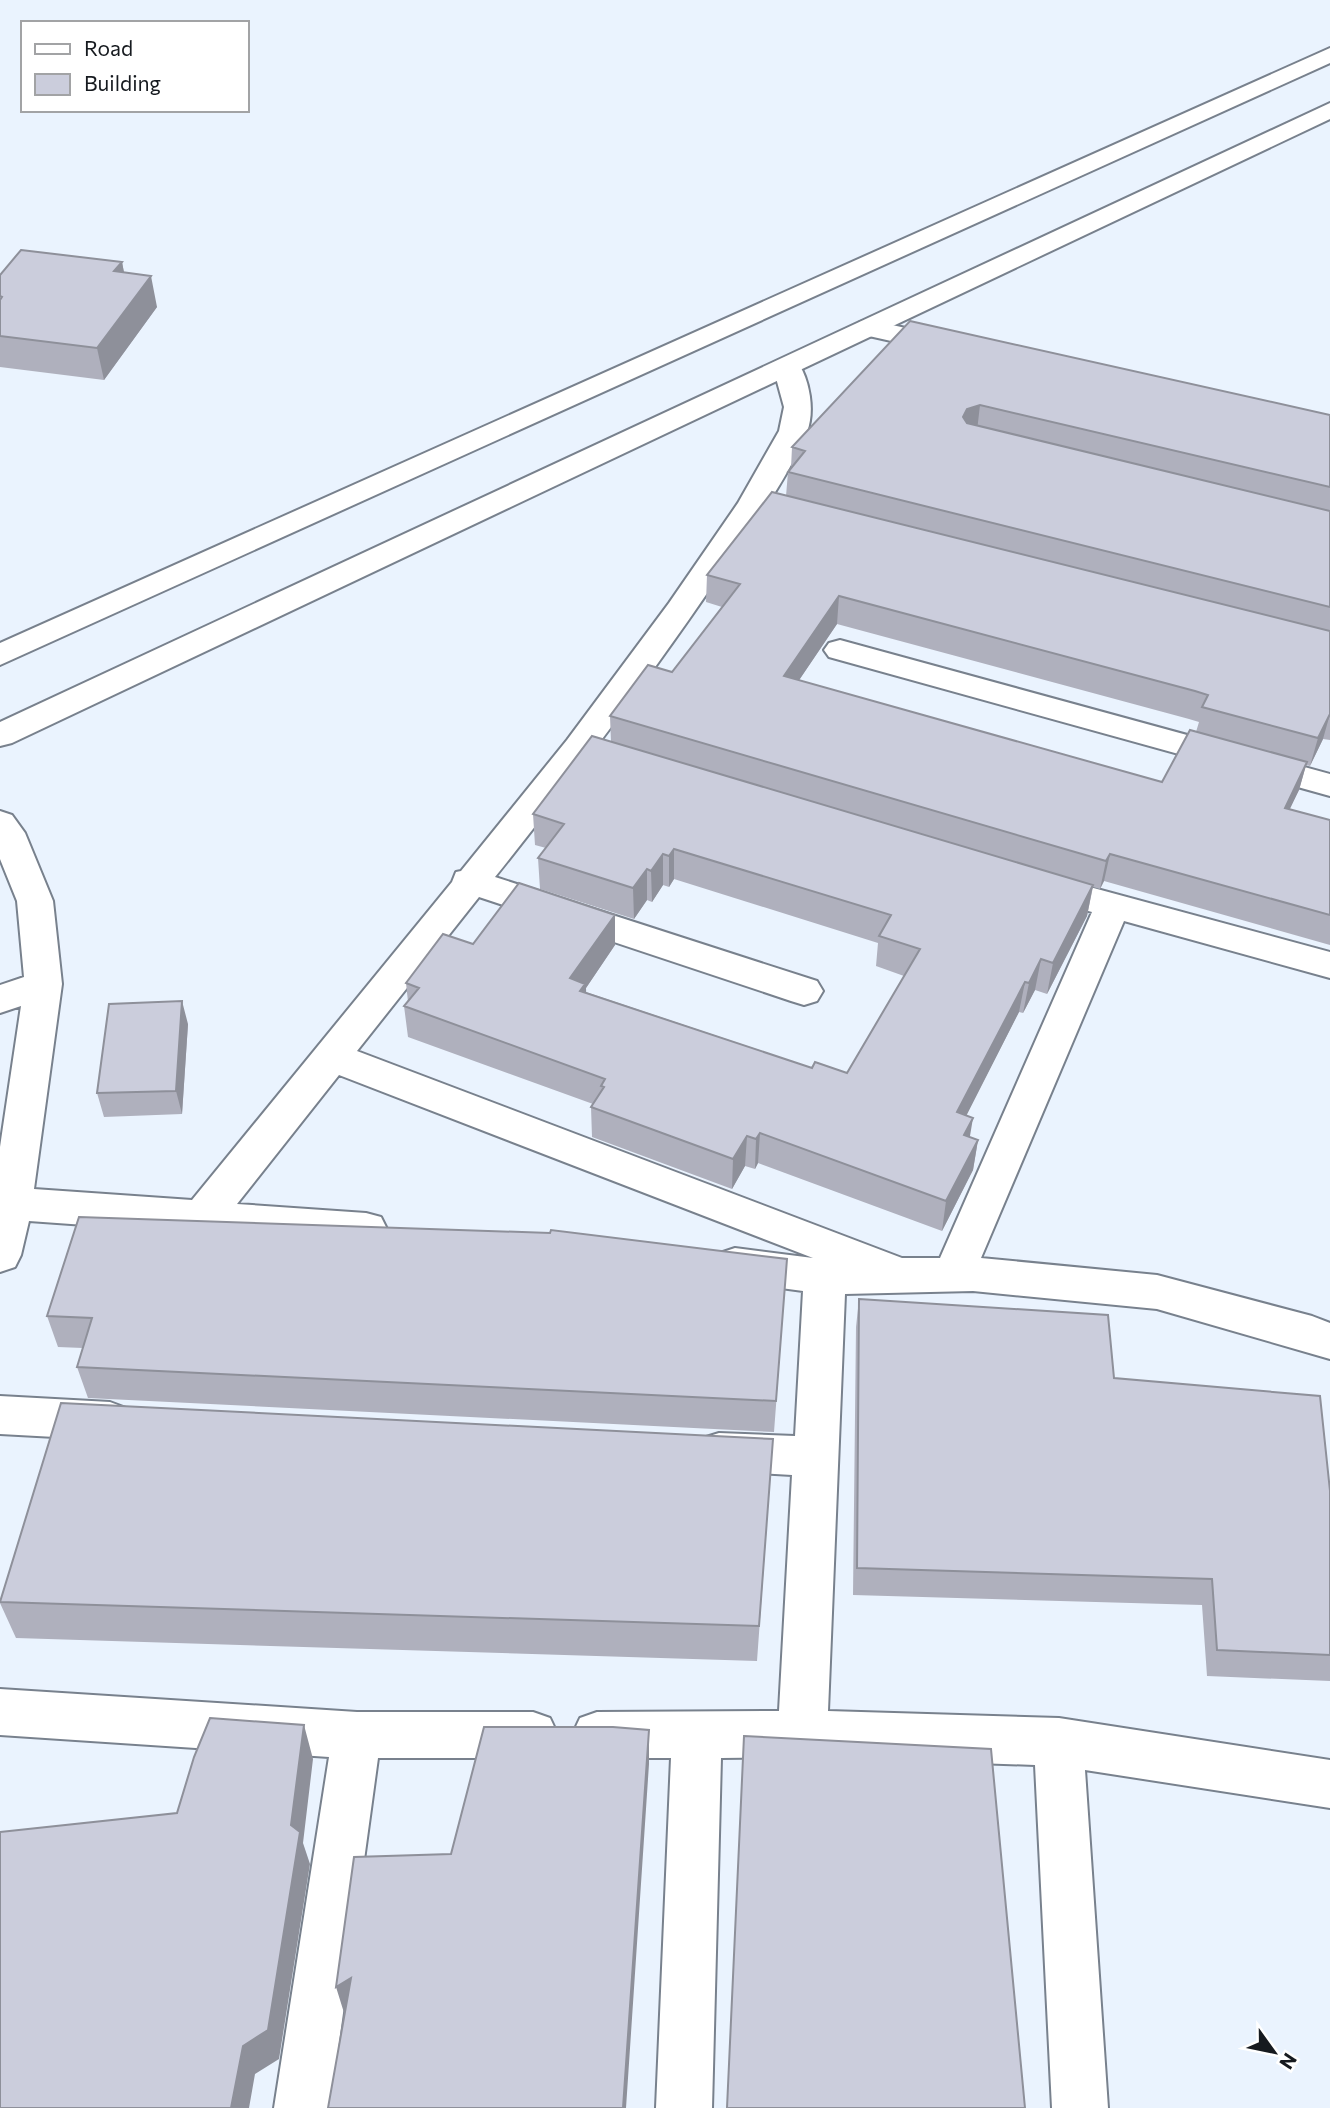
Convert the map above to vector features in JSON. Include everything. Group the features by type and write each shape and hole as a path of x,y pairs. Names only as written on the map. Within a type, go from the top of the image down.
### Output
{"street":[{"path":"0,655 1330,55"},
{"path":"5,725 787,367 1330,110"},
{"path":"870,328 978,352"},
{"path":"202,1218 469,881 592,752 680,610 766,506 798,418 798,407 787,367"},
{"path":"840,650 1330,785"},
{"path":"0,823 7,833 35,901 43,984 12,1204 0,1255"},
{"path":"1005,876 1112,908 1330,965"},
{"path":"469,881 804,991"},
{"path":"953,1275 1112,908"},
{"path":"0,999 43,984"},
{"path":"332,1057 905,1276"},
{"path":"12,1204 408,1231"},
{"path":"692,1260 825,1277 953,1275 1157,1292 1312,1334 1330,1342"},
{"path":"802,1734 825,1277"},
{"path":"0,1415 152,1423"},
{"path":"678,1450 817,1457"},
{"path":"0,1712 357,1735 802,1734 1059,1742 1330,1784"},
{"path":"302,2108 357,1735"},
{"path":"684,2108 697,1735"},
{"path":"1059,1742 1080,2108"}],"building":[{"path":"21,250 122,262 114,271 151,276 97,348 0,336 0,275"},
{"path":"910,321 1330,415 1330,487 980,405 967,409 963,417 967,423 1330,511 1330,607 788,472 805,451 792,447"},
{"path":"772,492 1330,631 1330,714 1318,738 1202,707 1208,695 1195,691 839,596 784,676 1162,782 1190,730 1307,762 1285,808 1330,820 1330,915 1110,854 1106,861 610,716 648,665 672,672 740,584 707,575"},
{"path":"592,736 1093,885 1053,963 1041,959 1029,983 1025,982 957,1112 973,1118 964,1135 978,1140 946,1201 760,1133 756,1139 747,1136 733,1159 591,1107 604,1087 601,1086 605,1079 404,1006 419,988 406,983 443,934 473,944 519,883 615,915 570,978 585,984 580,991 812,1068 815,1062 847,1073 920,949 879,936 891,915 674,849 669,856 663,854 651,871 647,869 633,888 538,858 564,824 533,814"},
{"path":"182,1001 176,1091 97,1093 109,1004"},
{"path":"79,1217 550,1233 551,1230 787,1259 776,1401 77,1367 92,1318 47,1316"},
{"path":"859,1299 1108,1315 1114,1378 1320,1396 1330,1491 1330,1655 1217,1650 1212,1579 857,1568"},
{"path":"61,1403 773,1439 759,1626 0,1602"},
{"path":"210,1718 304,1725 291,1825 300,1832 268,2030 243,2046 231,2108 0,2108 0,1832 177,1813 194,1757"},
{"path":"484,1727 613,1727 649,1730 623,2108 328,2108 351,1978 336,1987 354,1857 451,1854"},
{"path":"744,1736 991,1749 1025,2108 727,2108"}]}
